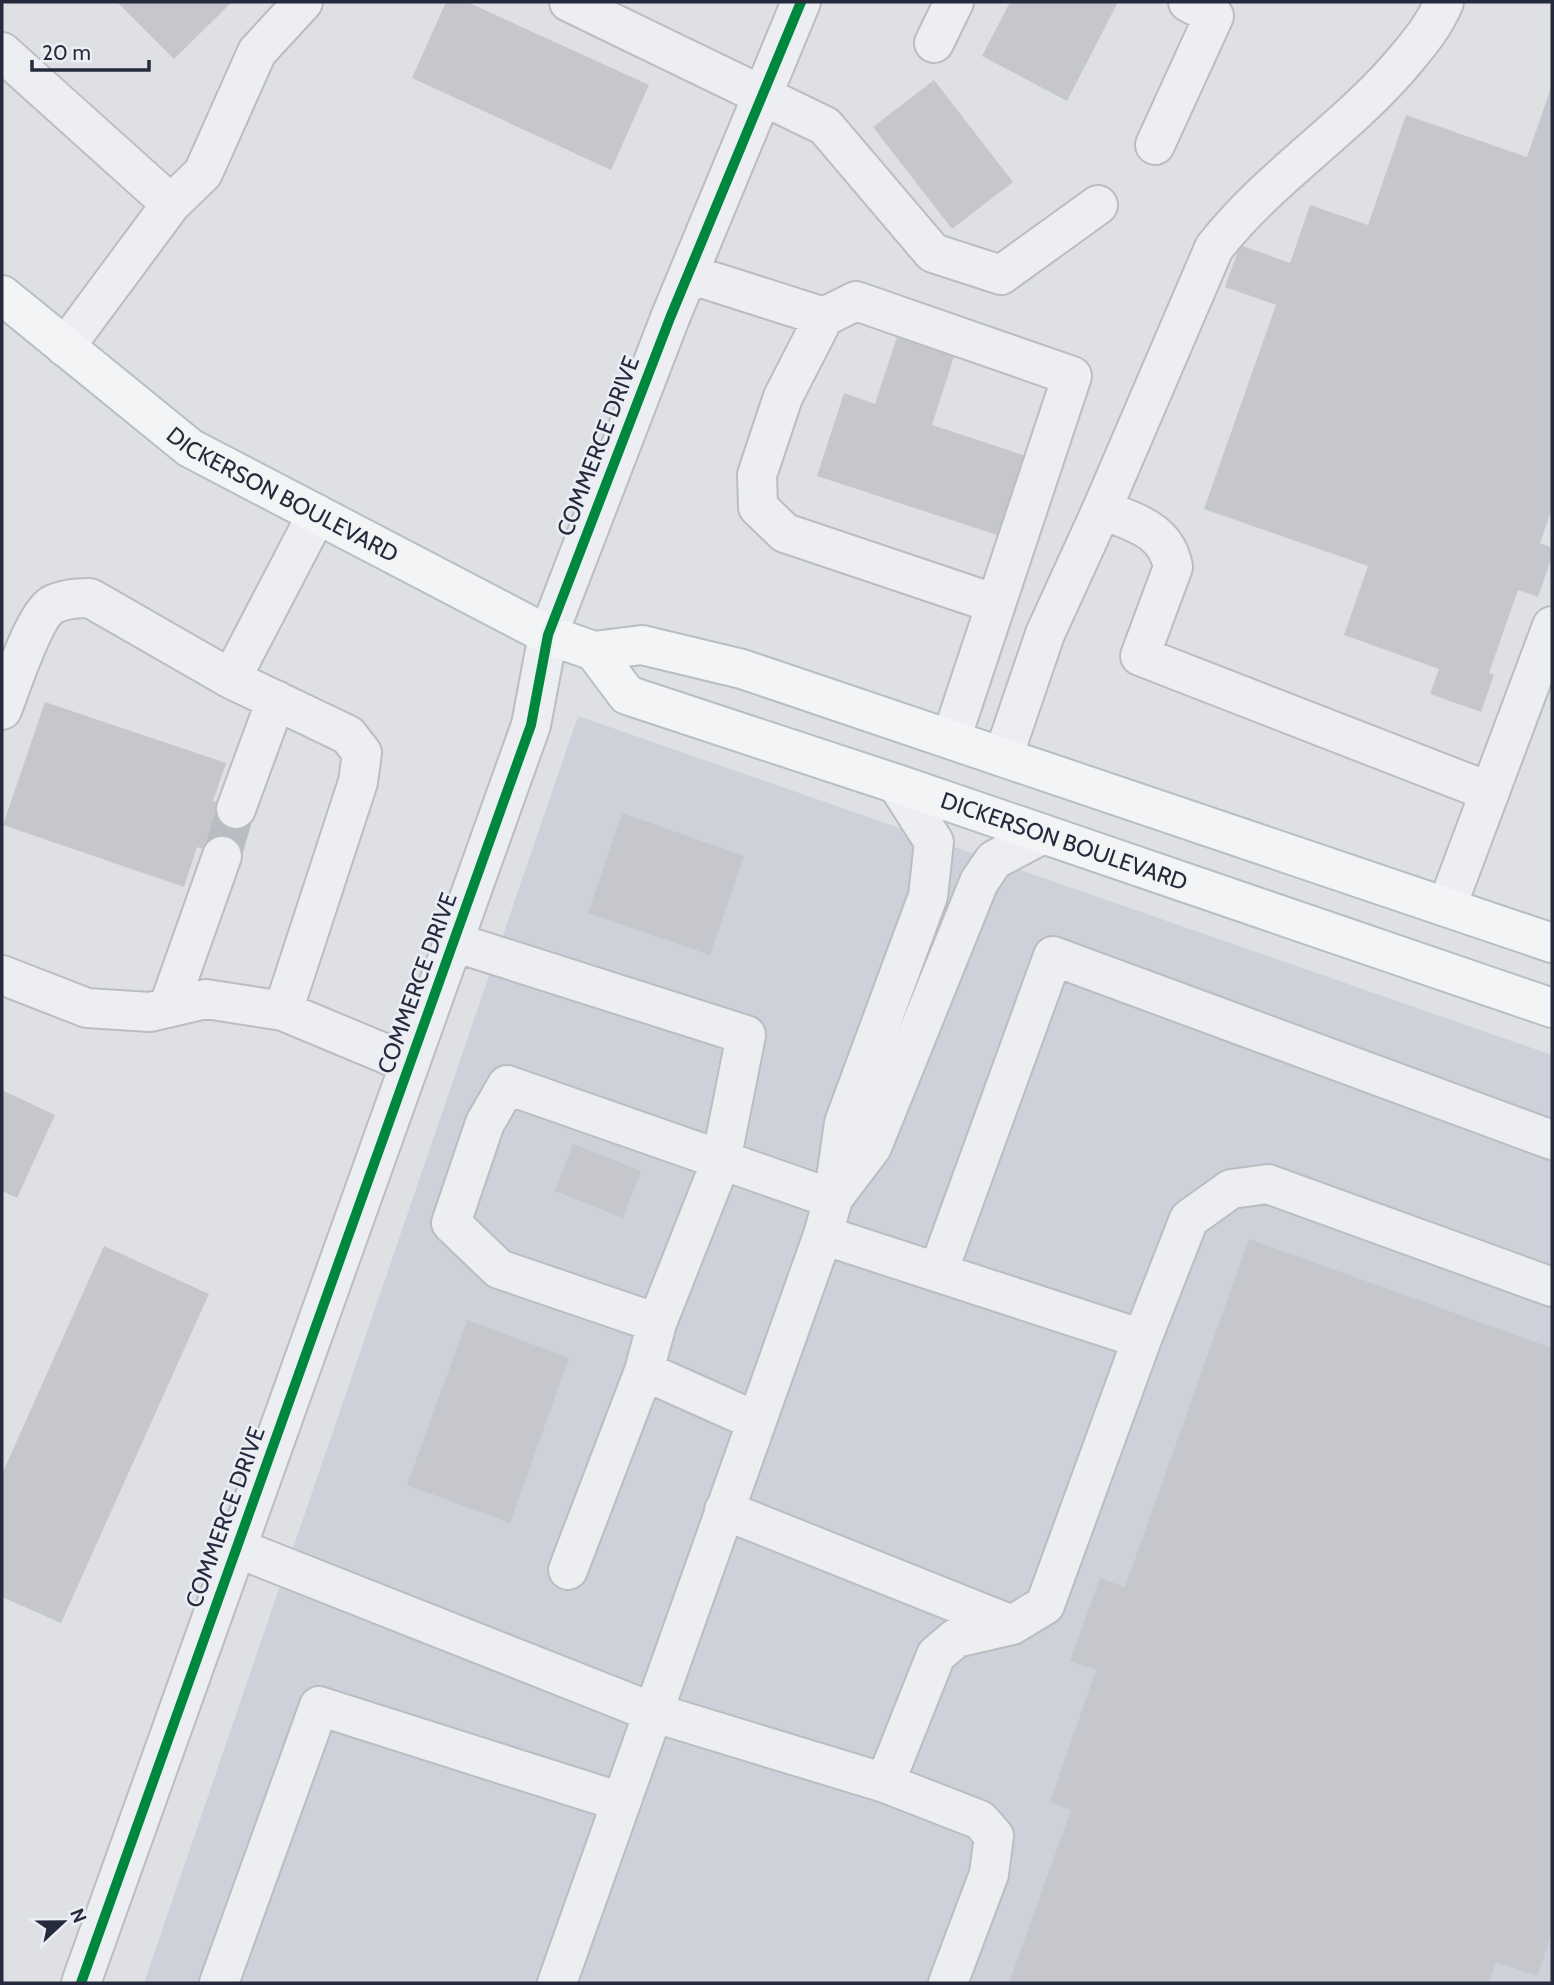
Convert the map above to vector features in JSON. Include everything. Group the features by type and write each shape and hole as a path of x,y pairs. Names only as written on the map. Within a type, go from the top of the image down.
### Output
{"main road":[{"name":"DICKERSON BOULEVARD","path":"2,295 190,448 548,635 594,651 642,645 742,668 1552,943"},
{"name":"DICKERSON BOULEVARD","path":"594,651 627,695 897,784 1552,1008"}],"street":[{"path":"65,347 171,204 203,173 257,52 303,2"},
{"path":"569,2 825,126 933,253 1001,275 1098,205"},
{"name":"COMMERCE DRIVE","path":"81,1983 531,725 548,635 689,274 801,2"},
{"path":"934,43 954,2"},
{"path":"1155,145 1214,16 1188,2"},
{"path":"1003,757 1045,635 1214,248 1237,219 1381,88 1435,23 1444,2"},
{"path":"2,52 171,204"},
{"path":"689,274 824,317"},
{"path":"951,739 996,604 1072,376 856,301 824,317 783,397 757,475 758,507 785,533 996,604"},
{"path":"1102,509 1155,534 1166,543 1171,555 1173,568 1140,656 1490,792"},
{"path":"231,679 317,514"},
{"path":"2,710 37,624 50,606 71,598 90,598 231,679 348,735 362,753 358,782 283,1011"},
{"path":"1447,906 1552,626"},
{"path":"236,809 276,700"},
{"path":"557,1983 823,1235 833,1199 844,1123 928,896 934,842 897,784"},
{"path":"833,1199 872,1147 979,882 994,860 1043,834"},
{"path":"168,1008 222,856"},
{"path":"454,942 746,1035 721,1161 657,1323 644,1371 568,1570"},
{"path":"938,1272 1053,956 1552,1140"},
{"path":"2,975 87,1008 150,1012 206,999 283,1011 410,1063"},
{"path":"657,1323 499,1269 451,1223 485,1123 507,1085 833,1199"},
{"path":"885,1783 936,1655 956,1638 1012,1625 1045,1605 1189,1219 1231,1189 1268,1184 1552,1287"},
{"path":"823,1235 1142,1339"},
{"path":"644,1371 756,1420"},
{"path":"724,1510 1012,1625"},
{"path":"237,1548 652,1712 885,1783 980,1821 994,1836 989,1874 948,1983"},
{"path":"219,1983 319,1706 621,1802"}],"shaded area":[{"path":"578,716 1552,1055 1552,1983 144,1983"}],"building":[{"path":"117,2 232,2 174,59"},
{"path":"446,2 467,2 649,85 611,170 412,78"},
{"path":"1010,2 1118,2 1067,101 982,56"},
{"path":"934,80 1013,182 952,229 873,127"},
{"path":"1552,85 1552,508 1540,543 1552,548 1552,556 1538,597 1518,590 1489,673 1494,675 1481,712 1430,694 1439,669 1344,635 1368,566 1204,509 1276,305 1225,287 1240,245 1290,263 1310,205 1368,225 1406,115 1527,157"},
{"path":"899,331 956,350 932,425 1029,457 1003,537 817,476 844,393 875,404"},
{"path":"45,702 226,763 213,801 254,814 238,861 197,847 184,887 3,825"},
{"path":"622,813 744,856 710,955 588,913"},
{"path":"2,1090 55,1115 17,1198 2,1191"},
{"path":"573,1144 641,1171 623,1218 555,1191"},
{"path":"1249,1239 1552,1348 1552,1933 1537,1976 1496,1962 1489,1983 1009,1983 1071,1810 1050,1802 1096,1670 1070,1661 1100,1578 1125,1587"},
{"path":"104,1246 209,1294 61,1623 2,1597 2,1474"},
{"path":"467,1320 569,1358 510,1523 407,1485"}],"tunnel":[{"path":"222,856 236,809"}],"cycle path":[{"path":"81,1983 531,725 548,635 670,318 801,2"}]}
